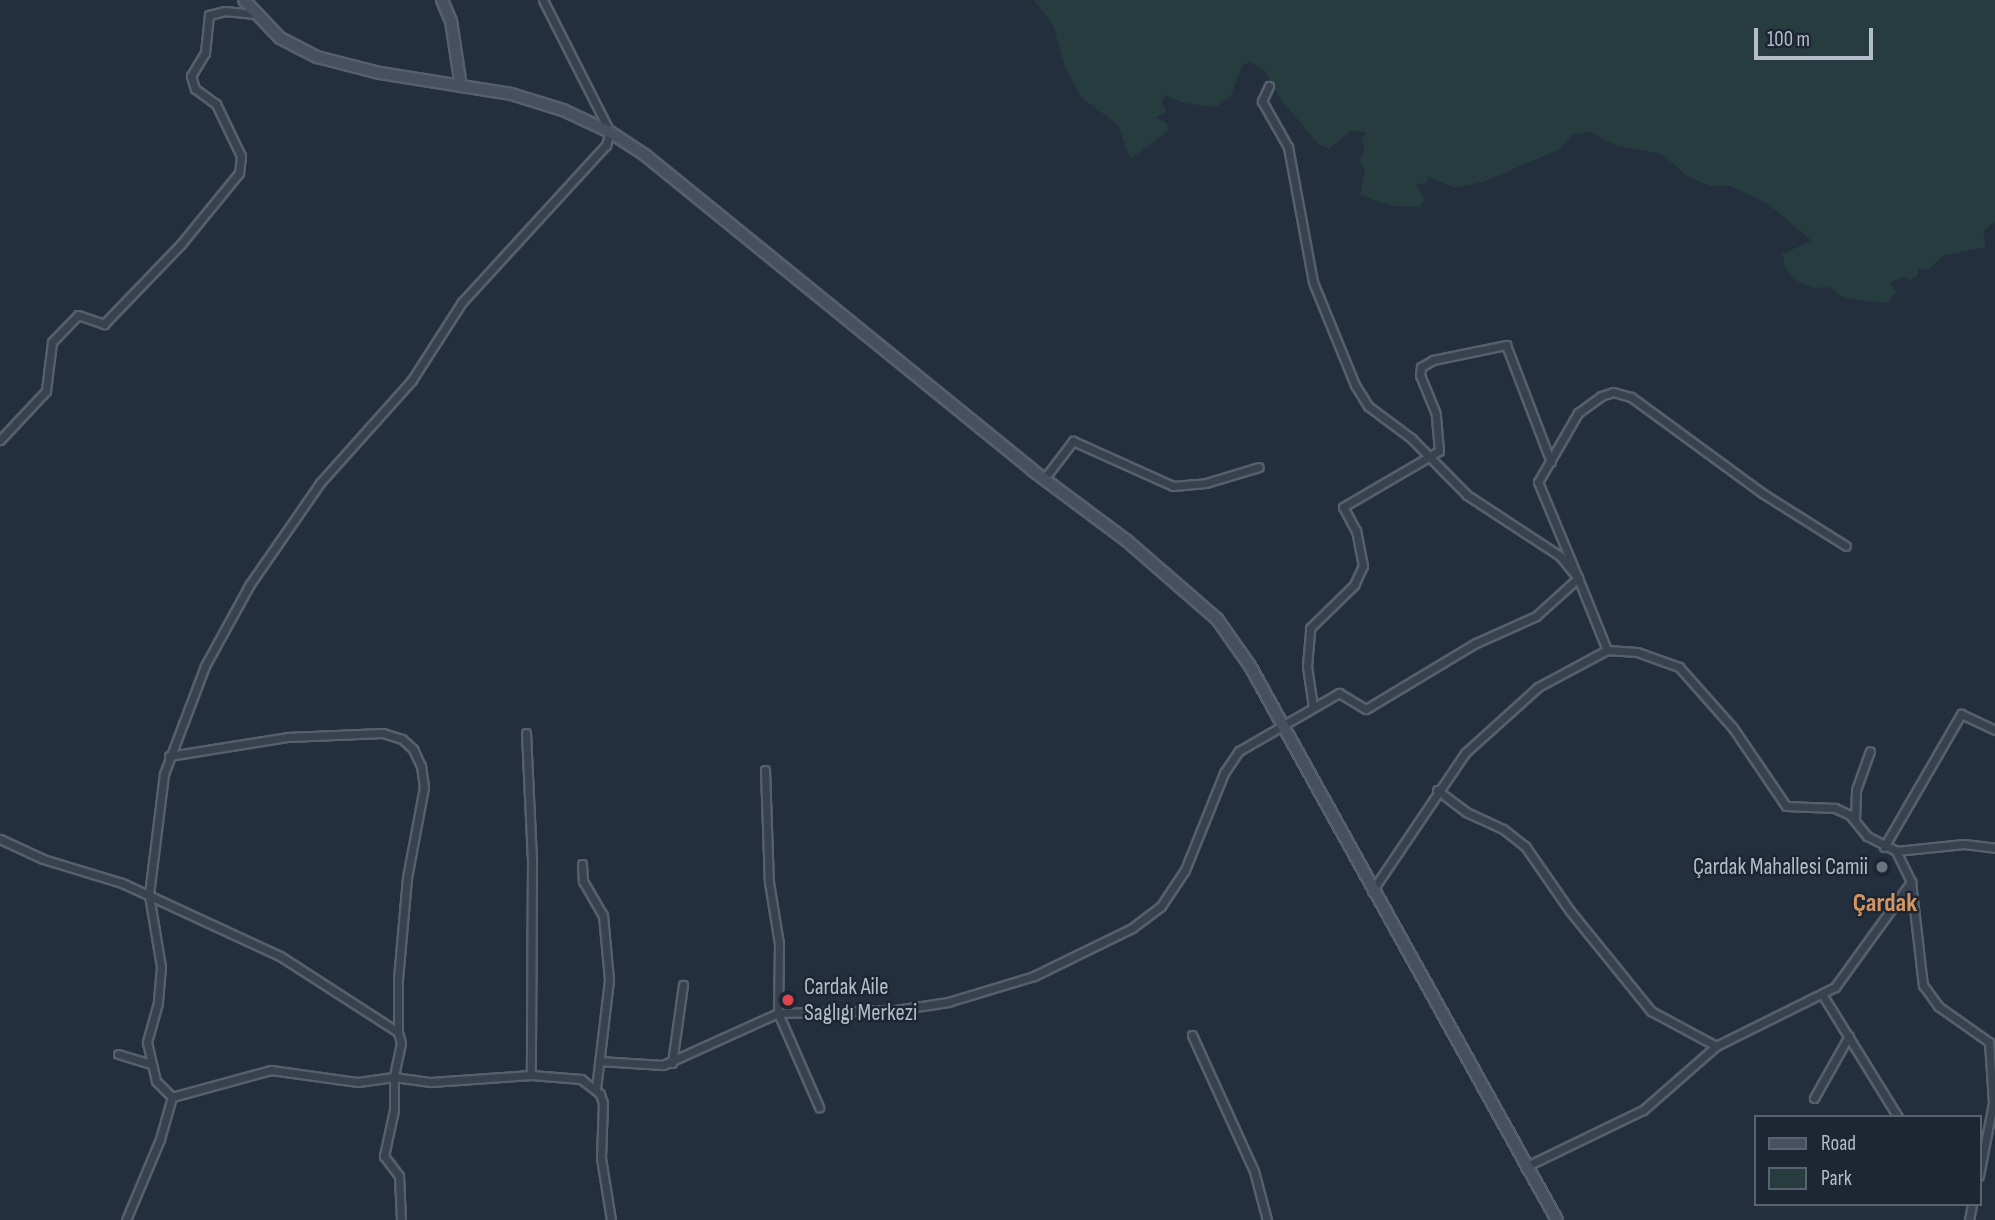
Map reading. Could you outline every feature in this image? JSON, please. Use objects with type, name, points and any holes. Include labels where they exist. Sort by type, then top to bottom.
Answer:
[{"type":"main road","points":[[244,0],[280,38],[317,57],[510,94],[563,110],[610,132],[645,155],[1044,479],[1126,540],[1217,619],[1250,666],[1556,1220]]},
{"type":"main road","points":[[442,0],[451,21],[461,86]]},
{"type":"street","points":[[173,1097],[156,1081],[149,1064],[147,1042],[158,1003],[161,967],[149,895],[169,757],[225,628],[320,483],[412,380],[462,302],[555,204],[606,145],[610,132],[543,0]]},
{"type":"street","points":[[0,440],[46,391],[52,342],[78,315],[104,324],[181,244],[239,173],[242,156],[216,104],[195,89],[191,76],[205,53],[209,15],[225,11],[255,14]]},
{"type":"street","points":[[1269,86],[1262,101],[1289,147],[1313,282],[1355,386],[1368,406],[1431,458],[1467,495],[1560,556],[1578,578]]},
{"type":"street","points":[[1313,708],[1307,666],[1310,628],[1354,585],[1363,566],[1356,531],[1343,507],[1439,451],[1442,439],[1421,367],[1433,360],[1507,345],[1551,462]]},
{"type":"street","points":[[1607,650],[1538,482],[1578,413],[1601,396],[1620,393],[1846,546]]},
{"type":"street","points":[[1044,479],[1073,442],[1173,486],[1206,483],[1259,467]]},
{"type":"street","points":[[599,1061],[672,1063],[778,1013],[896,1010],[948,1002],[1034,976],[1132,928],[1161,906],[1185,870],[1231,759],[1281,726],[1343,693],[1366,709],[1476,643],[1536,616],[1578,578]]},
{"type":"street","points":[[1372,891],[1437,790],[1465,753],[1538,687],[1607,650],[1637,652],[1679,667],[1733,728],[1786,806],[1835,808],[1855,820],[1867,836],[1896,851],[1931,845],[1995,848]]},
{"type":"street","points":[[1884,847],[1961,714],[1995,730]]},
{"type":"street","points":[[169,757],[288,737],[383,733],[402,739],[412,749],[421,766],[424,787],[407,878],[398,1032],[401,1042],[394,1077],[394,1110],[384,1156],[385,1163],[399,1176],[401,1220]]},
{"type":"street","points":[[526,733],[532,859],[531,1075]]},
{"type":"street","points":[[1855,820],[1856,790],[1870,751]]},
{"type":"street","points":[[765,770],[769,882],[779,944],[778,1013],[819,1107]]},
{"type":"street","points":[[1437,790],[1466,813],[1503,829],[1525,846],[1570,911],[1651,1011],[1716,1046]]},
{"type":"street","points":[[0,839],[149,895],[280,956],[398,1032]]},
{"type":"street","points":[[1896,851],[1911,882],[1923,985],[1938,1006],[1989,1042]]},
{"type":"street","points":[[582,864],[583,881],[603,915],[609,980],[596,1089],[603,1103],[601,1157],[611,1220]]},
{"type":"street","points":[[1525,1167],[1643,1110],[1716,1046],[1835,987],[1911,882]]},
{"type":"street","points":[[672,1063],[683,985]]},
{"type":"street","points":[[1822,994],[1897,1115]]},
{"type":"street","points":[[1981,1166],[1993,1103],[1989,1042],[1995,1034]]},
{"type":"street","points":[[1192,1035],[1254,1171],[1267,1220]]},
{"type":"street","points":[[1814,1098],[1849,1036]]},
{"type":"street","points":[[118,1054],[149,1064]]},
{"type":"street","points":[[173,1097],[271,1070],[358,1082],[394,1077],[431,1082],[531,1075],[571,1077],[596,1089]]},
{"type":"street","points":[[125,1220],[160,1139],[173,1097]]},
{"type":"green space","points":[[1034,0],[1995,0],[1995,222],[1983,231],[1986,247],[1944,255],[1928,270],[1918,268],[1918,275],[1910,280],[1903,277],[1890,282],[1896,292],[1887,303],[1844,298],[1829,287],[1814,288],[1798,281],[1787,271],[1782,254],[1812,241],[1767,203],[1730,186],[1710,186],[1687,176],[1662,154],[1614,145],[1591,132],[1572,135],[1558,150],[1483,182],[1454,188],[1428,176],[1426,183],[1416,185],[1424,199],[1420,207],[1393,206],[1360,195],[1365,171],[1360,161],[1365,147],[1361,141],[1366,132],[1350,131],[1329,149],[1319,145],[1279,97],[1264,70],[1251,62],[1243,64],[1230,98],[1215,107],[1184,103],[1166,95],[1162,101],[1166,112],[1156,117],[1167,124],[1168,131],[1130,159],[1118,125],[1081,97],[1065,67],[1053,25]]},
{"type":"place","name":"Çardak Mahallesi Camii","points":[[1882,867]]},
{"type":"place","name":"Cardak Aile Saglıgı Merkezi","points":[[788,1000]]},
{"type":"district","name":"Çardak","points":[[1885,904]]}]
